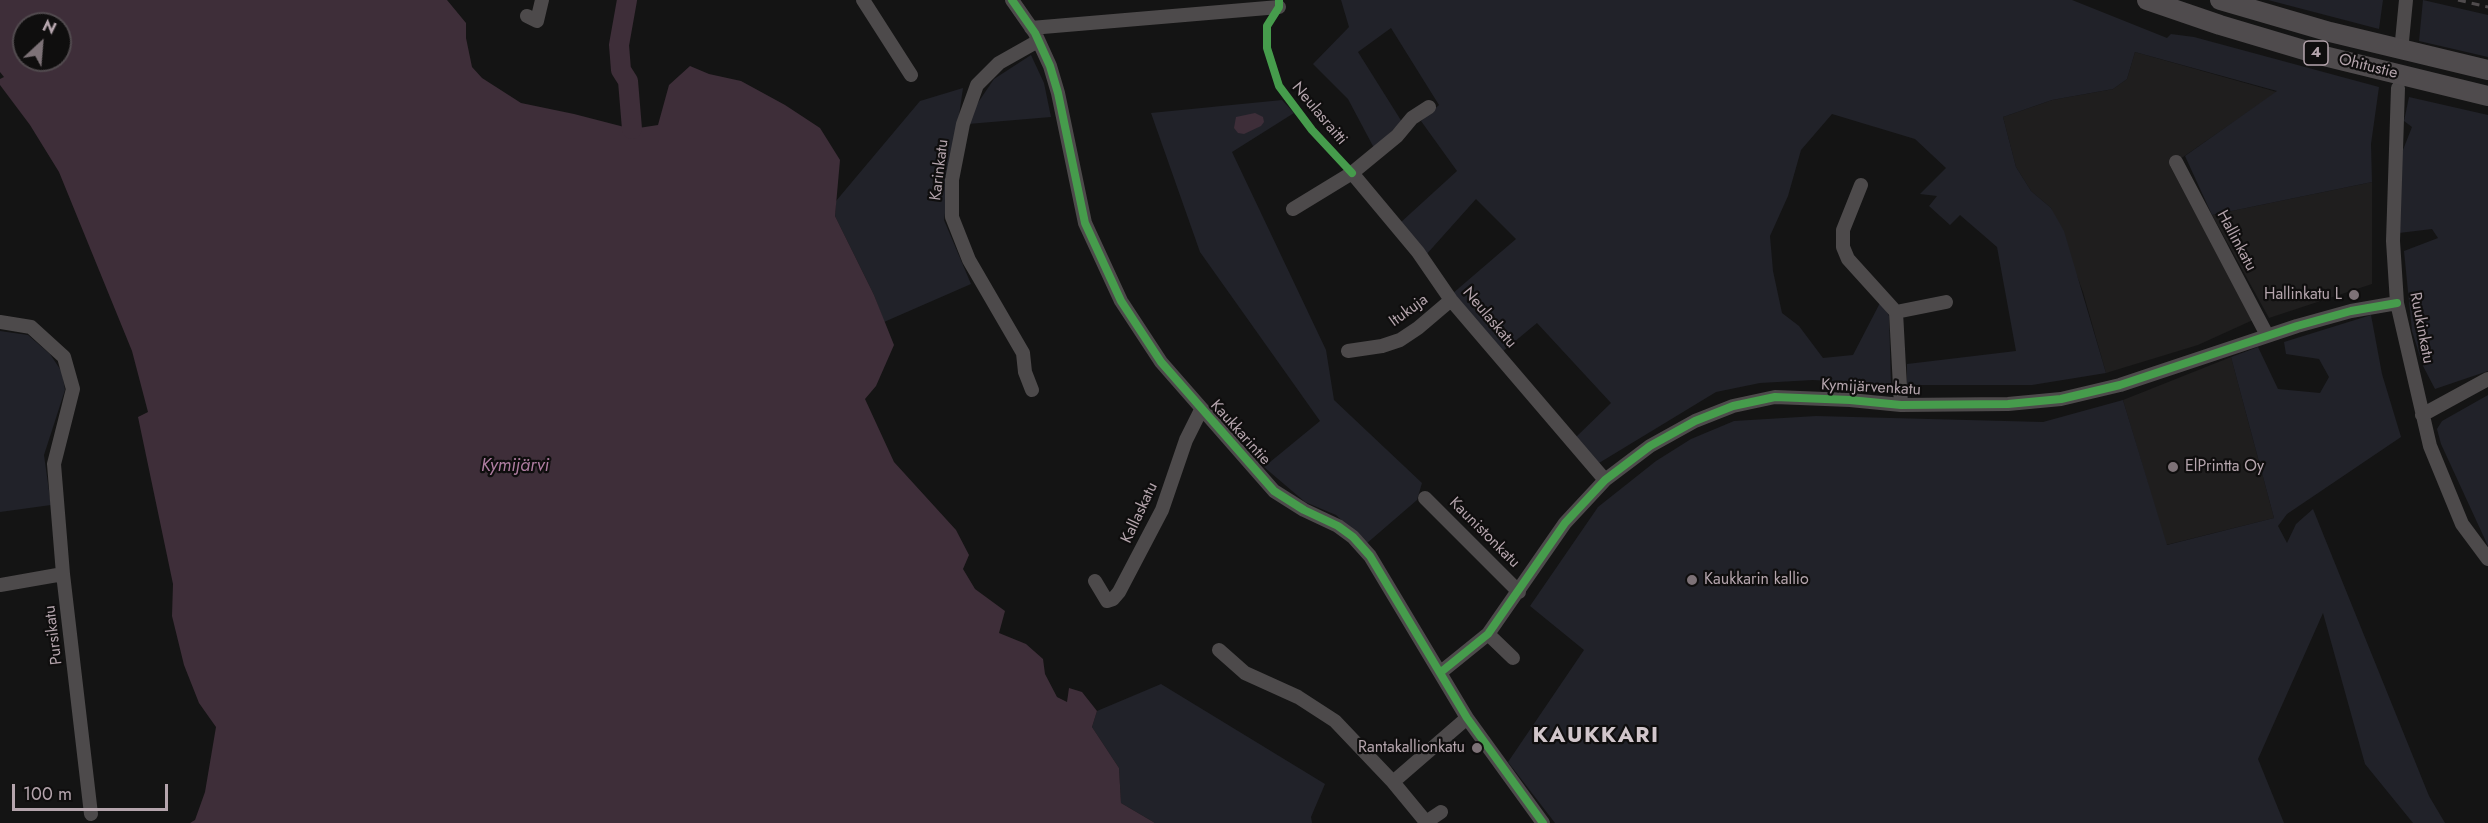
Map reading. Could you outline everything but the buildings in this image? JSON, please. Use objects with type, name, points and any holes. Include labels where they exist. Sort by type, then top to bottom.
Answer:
[{"type":"highway","name":"Ohitustie","points":[[2147,0],[2220,25],[2324,56],[2488,96]]},
{"type":"highway","name":"Ohitustie","points":[[2220,0],[2330,32],[2488,70]]},
{"type":"street","points":[[527,16],[537,21],[542,0]]},
{"type":"street","points":[[863,0],[911,75]]},
{"type":"street","name":"Kaukkarintie","points":[[1012,0],[1031,28],[1050,66],[1058,93],[1084,223],[1121,301],[1161,362],[1274,491],[1353,537],[1370,556],[1467,718],[1544,823]]},
{"type":"street","points":[[2402,41],[2406,0]]},
{"type":"street","points":[[1031,28],[1279,7]]},
{"type":"street","name":"Karinkatu","points":[[1032,390],[1025,372],[1023,353],[969,261],[952,217],[952,180],[963,124],[977,85],[999,63],[1038,41]]},
{"type":"street","name":"Ruukinkatu","points":[[2398,88],[2393,241],[2397,303],[2430,446],[2462,524],[2488,559]]},
{"type":"street","points":[[1293,209],[1352,173],[1397,136],[1412,118],[1429,107]]},
{"type":"street","name":"Hallinkatu","points":[[2176,162],[2267,335]]},
{"type":"street","name":"Neulaskatu","points":[[1352,173],[1418,252],[1451,300],[1605,480]]},
{"type":"street","points":[[1861,185],[1843,230],[1843,248],[1848,259],[1896,312],[1901,405]]},
{"type":"street","name":"Itukuja","points":[[1348,351],[1382,346],[1400,340],[1451,300]]},
{"type":"street","points":[[1896,312],[1946,302]]},
{"type":"street","name":"Kymijärvenkatu","points":[[1441,672],[1488,634],[1565,523],[1605,480],[1650,446],[1695,421],[1733,406],[1775,397],[1901,405],[2008,404],[2061,399],[2120,385],[2267,335],[2351,311],[2397,303]]},
{"type":"street","name":"Pursikatu","points":[[0,322],[31,327],[64,357],[73,389],[54,464],[63,574],[91,814]]},
{"type":"street","points":[[2422,415],[2488,379]]},
{"type":"street","name":"Kallaskatu","points":[[1095,581],[1107,601],[1119,592],[1162,510],[1186,440],[1201,410]]},
{"type":"street","name":"Kaunistonkatu","points":[[1425,498],[1519,592]]},
{"type":"street","points":[[0,585],[63,574]]},
{"type":"street","points":[[1488,634],[1513,658]]},
{"type":"street","points":[[1219,650],[1245,673],[1298,697],[1335,721],[1426,822],[1441,812]]},
{"type":"street","points":[[1392,782],[1467,718]]},
{"type":"shaded area","points":[[1341,0],[2072,0],[2167,38],[2171,34],[2194,37],[2379,87],[2371,144],[2372,182],[2212,215],[2185,156],[2277,91],[2135,52],[2127,79],[2113,89],[2052,100],[2003,117],[2016,167],[2031,191],[2051,208],[2064,231],[2106,373],[2032,385],[1907,385],[1907,364],[2016,351],[1997,247],[1960,215],[1950,225],[1929,206],[1937,196],[1920,194],[1946,168],[1915,139],[1832,114],[1801,150],[1788,196],[1770,236],[1773,271],[1782,313],[1799,326],[1823,358],[1853,355],[1881,301],[1889,316],[1891,385],[1813,380],[1760,383],[1716,392],[1599,463],[1575,438],[1611,403],[1537,323],[1502,352],[1452,294],[1516,239],[1476,199],[1425,256],[1400,223],[1457,171],[1421,121],[1439,105],[1391,28],[1358,52],[1402,122],[1374,148],[1348,99],[1313,64],[1349,27]]},
{"type":"shaded area","points":[[2268,0],[2383,0],[2379,29]]},
{"type":"shaded area","points":[[2423,0],[2488,15],[2488,57],[2419,41]]},
{"type":"shaded area","points":[[2135,52],[2277,92],[2170,166],[2253,320],[2198,345],[2106,373],[2083,292],[2051,208],[2031,191],[2016,167],[2003,117],[2052,100],[2113,89],[2127,79]]},
{"type":"shaded area","points":[[1031,55],[1044,83],[1051,117],[968,124],[975,107],[994,79]]},
{"type":"shaded area","points":[[963,88],[944,220],[971,284],[884,322],[874,295],[835,216],[836,201],[920,101]]},
{"type":"shaded area","points":[[2409,97],[2488,115],[2488,371],[2435,389],[2423,366],[2412,331],[2404,251],[2438,238],[2432,229],[2399,233],[2399,160],[2412,127],[2404,121]]},
{"type":"shaded area","points":[[1282,100],[1294,113],[1232,152],[1326,350],[1334,400],[1422,483],[1417,500],[1366,544],[1336,515],[1305,502],[1264,467],[1320,421],[1200,252],[1151,113]]},
{"type":"shaded area","points":[[2372,182],[2372,284],[2269,318],[2212,215]]},
{"type":"shaded area","points":[[2371,315],[2382,374],[2401,437],[2287,514],[2278,526],[2287,543],[2296,524],[2313,509],[2429,796],[2445,823],[2413,823],[2365,764],[2323,613],[2258,759],[2284,823],[1555,823],[1508,762],[1584,650],[1530,606],[1598,507],[1656,461],[1691,439],[1734,421],[1816,416],[2043,422],[2123,400],[2167,545],[2274,518],[2231,357],[2258,347],[2278,389],[2320,393],[2329,377],[2319,359],[2286,354],[2284,342]]},
{"type":"shaded area","points":[[0,331],[28,335],[50,354],[62,372],[65,390],[44,455],[51,505],[0,512]]},
{"type":"shaded area","points":[[2231,357],[2274,518],[2166,545],[2123,400]]},
{"type":"shaded area","points":[[2488,395],[2488,546],[2441,444],[2437,429],[2442,421]]},
{"type":"shaded area","points":[[1161,684],[1325,784],[1311,817],[1312,823],[1155,823],[1121,803],[1119,768],[1092,727],[1097,711]]},
{"type":"water","name":"Kymijärvi","points":[[0,0],[447,0],[466,23],[466,38],[472,67],[482,78],[521,103],[632,129],[658,125],[669,85],[690,66],[709,74],[741,81],[785,105],[820,128],[840,160],[835,216],[874,295],[894,345],[876,386],[865,399],[894,462],[956,530],[969,555],[963,569],[975,589],[1005,611],[999,633],[1026,644],[1043,659],[1045,674],[1057,697],[1067,702],[1069,688],[1082,692],[1097,711],[1092,727],[1119,768],[1121,803],[1155,823],[190,823],[195,820],[205,792],[216,727],[199,703],[184,665],[172,616],[173,584],[138,417],[148,412],[132,351],[59,172],[30,125],[0,85],[0,79],[4,77],[0,72]]},
{"type":"water","points":[[1255,113],[1263,117],[1264,122],[1261,126],[1244,134],[1238,133],[1234,128],[1236,117]]},
{"type":"waterway","points":[[627,0],[619,45],[621,70],[628,81],[632,129]]},
{"type":"railway","points":[[2458,0],[2488,7]]},
{"type":"cycle path","points":[[1012,0],[1035,33],[1050,66],[1058,93],[1085,223],[1121,301],[1161,362],[1274,491],[1304,510],[1338,526],[1353,537],[1370,556],[1467,718],[1543,823]]},
{"type":"cycle path","name":"Neulasraitti","points":[[1279,0],[1279,7],[1267,26],[1267,48],[1279,86],[1312,130],[1352,173]]},
{"type":"cycle path","points":[[1441,672],[1488,634],[1565,523],[1605,480],[1650,446],[1695,421],[1733,406],[1775,397],[1901,405],[2008,404],[2061,399],[2120,385],[2297,326],[2351,311],[2397,303]]},
{"type":"place","name":"Hallinkatu L","points":[[2354,295]]},
{"type":"place","name":"ElPrintta Oy","points":[[2173,467]]},
{"type":"place","name":"Kaukkarin kallio","points":[[1692,580]]},
{"type":"place","name":"Rantakallionkatu","points":[[1477,748]]},
{"type":"district","name":"KAUKKARI","points":[[1596,737]]}]
